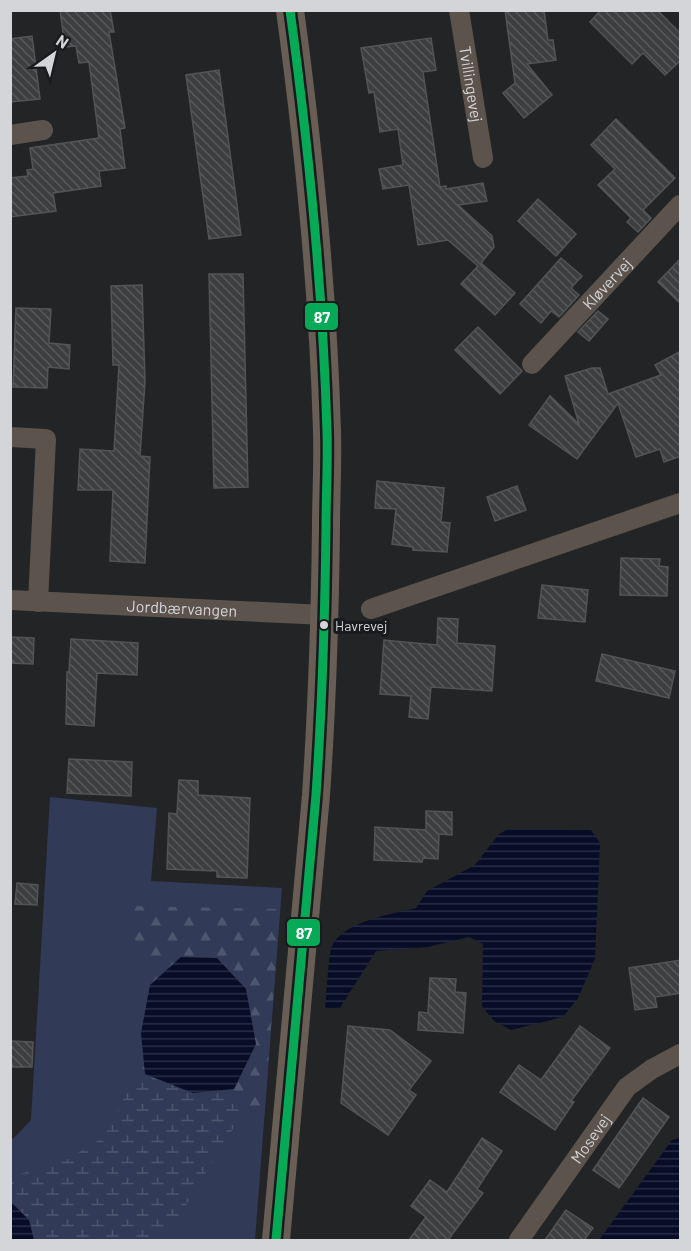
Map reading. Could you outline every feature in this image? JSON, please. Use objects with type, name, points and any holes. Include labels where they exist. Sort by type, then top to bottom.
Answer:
[{"type":"street","points":[[276,1240],[316,795],[325,615],[327,433],[320,279],[307,137],[290,10]]},
{"type":"street","name":"Tvillingevej","points":[[459,10],[483,158]]},
{"type":"street","points":[[10,135],[43,130]]},
{"type":"street","name":"Kløvervej","points":[[532,363],[681,205]]},
{"type":"street","points":[[10,437],[46,439],[38,602]]},
{"type":"street","points":[[371,609],[681,503]]},
{"type":"street","name":"Jordbærvangen","points":[[10,600],[325,615]]},
{"type":"street","name":"Mosevej","points":[[519,1240],[627,1087],[652,1069],[681,1054]]},
{"type":"green space","points":[[50,797],[157,808],[151,881],[282,888],[255,1240],[11,1240],[11,1139],[31,1120]]},
{"type":"green space","points":[[124,906],[280,909],[264,1118],[224,1090],[234,1089],[181,957],[150,985]]},
{"type":"green space","points":[[144,1066],[145,1074],[193,1093],[224,1090],[242,1114],[170,1231],[162,1240],[34,1240],[29,1220],[11,1201],[11,1177],[68,1159],[104,1137],[131,1084]]},
{"type":"shaded area","points":[[508,829],[591,830],[600,843],[595,959],[578,998],[563,1017],[511,1030],[494,1021],[482,1006],[483,944],[469,937],[428,947],[376,951],[340,1008],[325,1008],[331,951],[338,937],[347,930],[370,920],[416,908],[427,891],[475,865],[499,834]]},
{"type":"shaded area","points":[[181,957],[217,958],[246,989],[256,1044],[234,1089],[193,1093],[145,1074],[141,1033],[150,985]]},
{"type":"shaded area","points":[[680,1138],[680,1240],[599,1240],[672,1140]]},
{"type":"shaded area","points":[[10,1201],[29,1220],[34,1240],[11,1240]]},
{"type":"building","points":[[60,10],[110,10],[114,32],[109,32],[125,128],[120,129],[125,168],[99,171],[101,186],[53,193],[56,211],[10,217],[10,178],[28,176],[27,170],[33,169],[30,148],[99,138],[89,62],[79,63],[76,46],[65,47]]},
{"type":"building","points":[[505,10],[544,10],[548,40],[553,40],[556,60],[527,64],[552,95],[524,118],[503,93],[515,83]]},
{"type":"building","points":[[601,10],[657,10],[681,34],[681,60],[665,75],[643,53],[632,64],[590,22]]},
{"type":"building","points":[[32,36],[40,99],[10,102],[10,39]]},
{"type":"building","points":[[431,38],[436,70],[423,72],[440,187],[446,186],[446,189],[483,183],[487,201],[458,205],[492,236],[494,247],[481,263],[515,293],[495,315],[461,284],[478,266],[448,240],[418,245],[409,185],[383,189],[379,169],[403,165],[398,129],[380,132],[374,92],[369,93],[361,48]]},
{"type":"building","points":[[219,70],[241,235],[209,239],[186,75]]},
{"type":"building","points":[[616,119],[675,178],[643,210],[651,218],[638,232],[627,222],[631,218],[598,185],[615,169],[591,145]]},
{"type":"building","points":[[538,199],[576,234],[556,256],[518,221]]},
{"type":"building","points":[[561,258],[582,276],[571,288],[579,295],[559,317],[551,311],[541,323],[520,304]]},
{"type":"building","points":[[681,258],[681,304],[658,282]]},
{"type":"building","points":[[209,274],[243,274],[248,487],[214,488]]},
{"type":"building","points":[[142,285],[145,381],[140,456],[150,457],[145,563],[110,561],[113,490],[78,490],[80,449],[114,451],[119,365],[113,365],[111,286]]},
{"type":"building","points":[[16,308],[51,309],[49,343],[70,345],[69,369],[48,367],[47,388],[13,387]]},
{"type":"building","points":[[598,311],[608,319],[589,341],[578,332]]},
{"type":"building","points":[[478,327],[522,371],[500,394],[455,350]]},
{"type":"building","points":[[681,351],[681,456],[664,462],[660,449],[636,457],[618,403],[577,459],[529,425],[550,396],[579,424],[565,376],[600,368],[608,394],[661,375],[655,365]]},
{"type":"building","points":[[377,481],[444,488],[441,522],[450,523],[447,552],[413,550],[413,547],[392,544],[396,509],[375,508]]},
{"type":"building","points":[[517,486],[526,510],[495,521],[487,497]]},
{"type":"building","points":[[621,558],[660,559],[659,566],[668,567],[667,596],[620,595]]},
{"type":"building","points":[[542,585],[588,590],[585,622],[538,618]]},
{"type":"building","points":[[438,618],[458,619],[457,643],[495,646],[492,691],[431,687],[428,719],[409,717],[411,696],[380,694],[384,640],[437,645]]},
{"type":"building","points":[[10,637],[34,638],[33,664],[10,663]]},
{"type":"building","points":[[71,639],[138,643],[137,675],[97,673],[94,726],[66,724],[67,672],[69,672]]},
{"type":"building","points":[[602,654],[675,671],[669,698],[596,681]]},
{"type":"building","points":[[69,759],[132,762],[131,796],[67,793]]},
{"type":"building","points":[[179,780],[198,781],[198,795],[250,798],[247,878],[217,877],[217,871],[167,869],[169,813],[177,814]]},
{"type":"building","points":[[426,811],[452,812],[452,835],[439,834],[438,859],[423,858],[422,862],[374,860],[375,827],[426,830]]},
{"type":"building","points":[[17,883],[38,885],[37,905],[15,904]]},
{"type":"building","points":[[681,960],[681,993],[655,997],[657,1007],[635,1010],[629,968]]},
{"type":"building","points":[[430,978],[456,979],[455,992],[466,993],[463,1033],[418,1030],[419,1012],[428,1013]]},
{"type":"building","points":[[348,1026],[390,1030],[431,1061],[409,1090],[416,1095],[388,1135],[341,1103]]},
{"type":"building","points":[[580,1026],[610,1048],[571,1101],[574,1102],[555,1130],[500,1092],[519,1065],[541,1080]]},
{"type":"building","points":[[10,1041],[33,1042],[32,1067],[10,1067]]},
{"type":"building","points":[[643,1098],[669,1117],[619,1188],[593,1170]]},
{"type":"building","points":[[482,1138],[502,1151],[477,1189],[483,1193],[448,1240],[409,1240],[426,1217],[411,1206],[430,1180],[447,1192]]},
{"type":"building","points":[[566,1210],[593,1228],[584,1240],[545,1240]]},
{"type":"transit line","name":"87","points":[[276,1240],[316,795],[323,661],[327,455],[319,273],[290,10]]},
{"type":"place","name":"Havrevej","points":[[324,625]]}]
